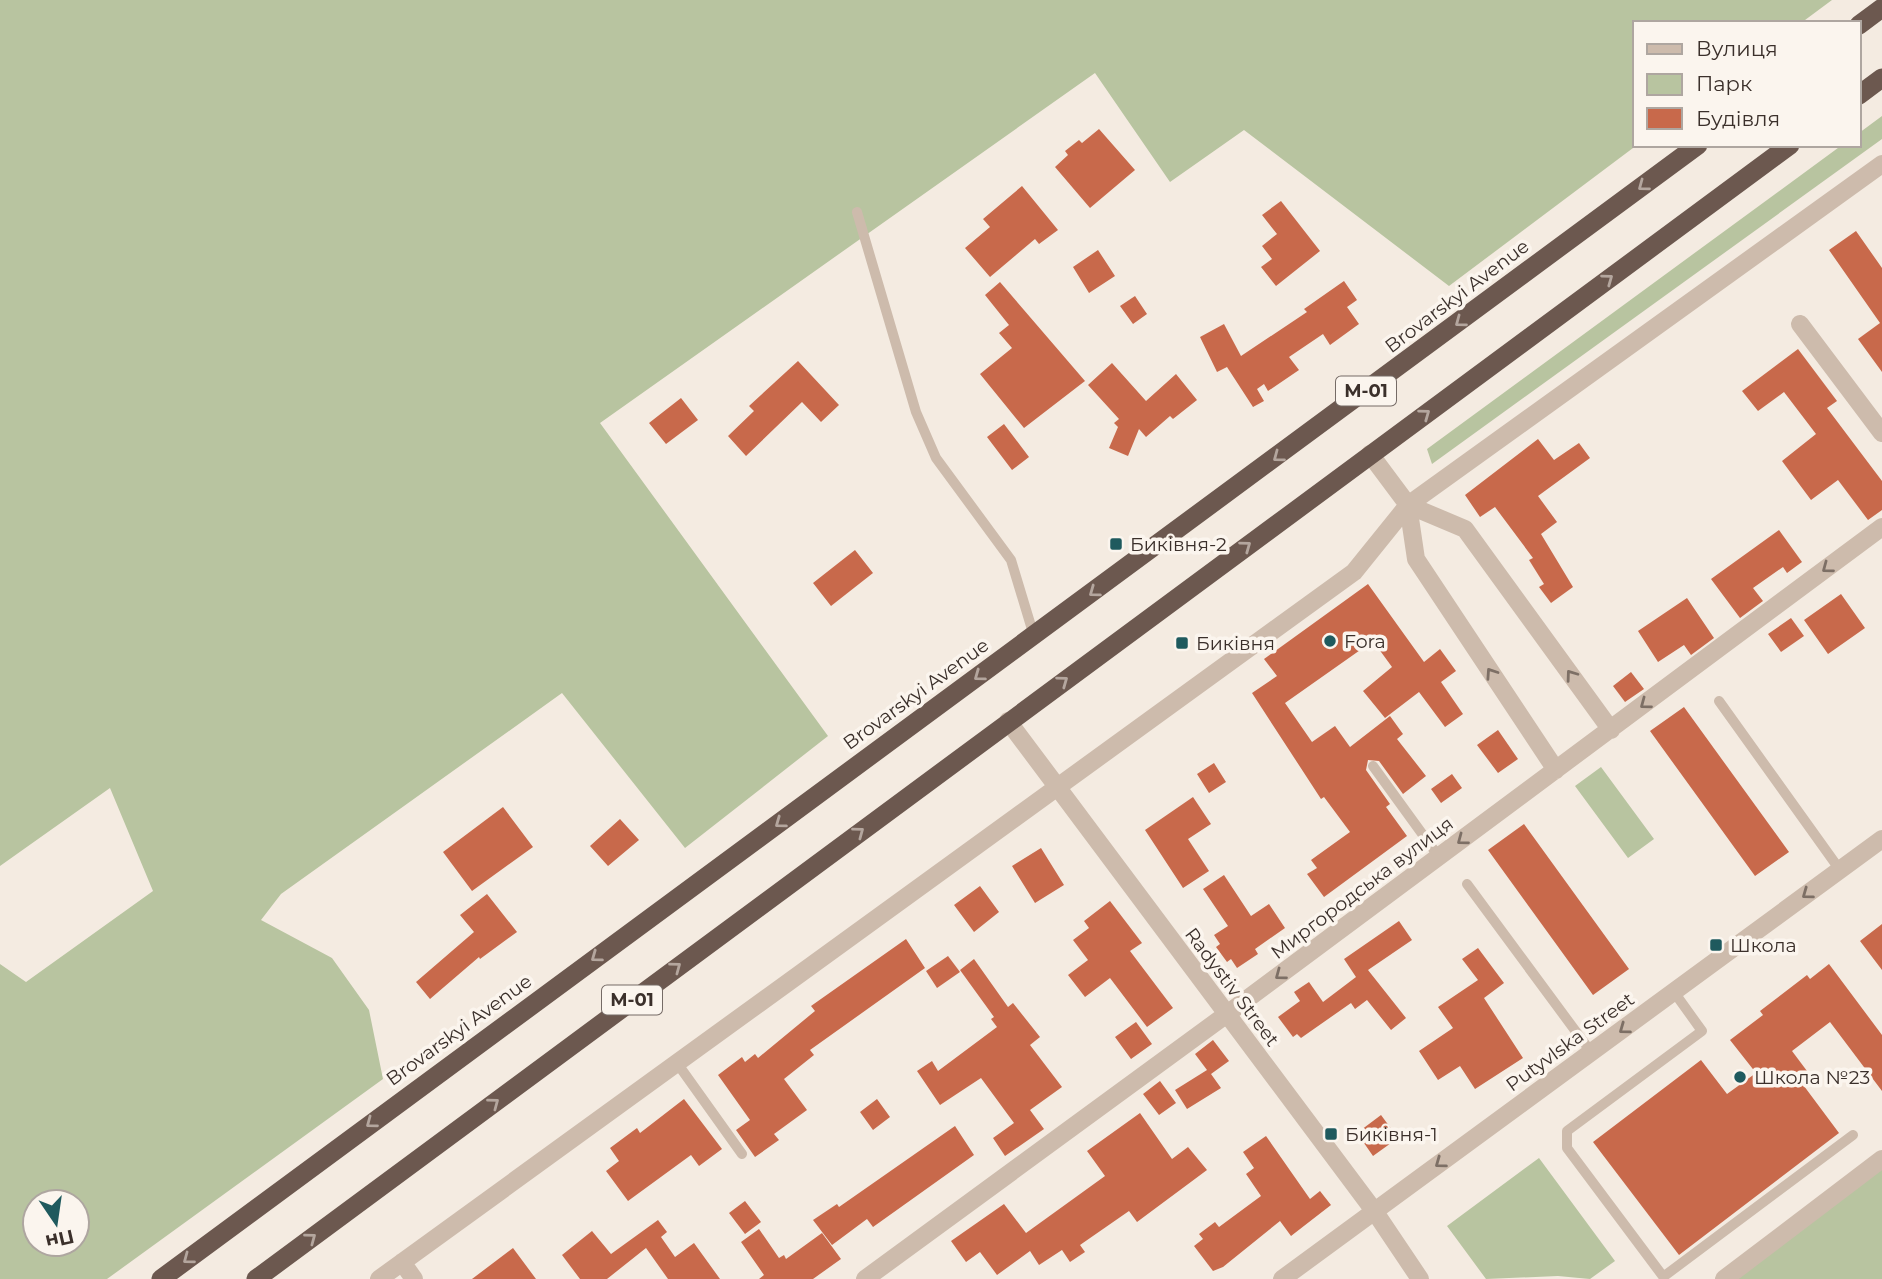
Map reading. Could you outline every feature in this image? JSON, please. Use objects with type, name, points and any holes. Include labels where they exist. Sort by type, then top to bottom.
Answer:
[{"type":"highway","points":[[1861,24],[1882,8]]},
{"type":"highway","points":[[1861,94],[1882,78]]},
{"type":"highway","name":"Brovarskyi Avenue","points":[[161,1279],[1695,147]]},
{"type":"highway","name":"М-01","points":[[256,1279],[1787,147]]},
{"type":"street","points":[[379,1279],[1354,572],[1408,505],[1882,164]]},
{"type":"street","points":[[1800,324],[1882,433]]},
{"type":"street","points":[[1370,454],[1408,505],[1416,559],[1556,770]]},
{"type":"street","points":[[1408,505],[1465,529],[1611,730]]},
{"type":"street","name":"Миргородська вулиця","points":[[865,1279],[1439,858],[1882,527]]},
{"type":"street","name":"Radystiv Street","points":[[1008,721],[1374,1212],[1420,1279]]},
{"type":"street","name":"Putyvlska Street","points":[[1282,1279],[1882,839]]},
{"type":"street","points":[[1724,1279],[1882,1159]]},
{"type":"street","points":[[402,1262],[414,1279]]},
{"type":"lane","points":[[857,212],[916,412],[936,458],[1011,559],[1034,636]]},
{"type":"lane","points":[[1719,701],[1840,870]]},
{"type":"lane","points":[[1373,765],[1439,858]]},
{"type":"lane","points":[[1467,884],[1591,1052]]},
{"type":"lane","points":[[1674,992],[1702,1031],[1567,1131],[1567,1148],[1664,1278],[1853,1135]]},
{"type":"lane","points":[[677,1063],[742,1154]]},
{"type":"green space","points":[[0,0],[1832,0],[1804,21],[1633,21],[1634,147],[1449,286],[1244,130],[1170,182],[1095,73],[600,423],[828,736],[685,848],[562,693],[281,894],[261,920],[332,958],[369,1010],[383,1079],[107,1279],[0,1279],[0,964],[26,982],[153,891],[110,788],[0,866]]},
{"type":"green space","points":[[1882,116],[1882,139],[1432,464],[1427,449],[1839,147],[1861,147],[1861,132]]},
{"type":"green space","points":[[1601,767],[1654,839],[1628,858],[1575,786]]},
{"type":"green space","points":[[1539,1158],[1615,1261],[1590,1279],[1558,1276],[1486,1279],[1447,1226]]},
{"type":"green space","points":[[1882,1169],[1882,1279],[1735,1279]]},
{"type":"building","points":[[1099,129],[1135,170],[1090,208],[1055,167],[1068,155],[1065,151],[1079,140],[1082,143]]},
{"type":"building","points":[[1022,186],[1058,230],[1039,244],[1035,239],[990,277],[965,248],[990,227],[983,219]]},
{"type":"building","points":[[1281,201],[1320,251],[1276,286],[1261,267],[1272,259],[1262,246],[1277,234],[1262,215]]},
{"type":"building","points":[[1856,231],[1882,268],[1882,372],[1858,339],[1880,323],[1829,250]]},
{"type":"building","points":[[1098,250],[1115,276],[1089,293],[1073,267]]},
{"type":"building","points":[[1344,281],[1357,300],[1347,307],[1359,324],[1330,345],[1323,334],[1289,357],[1299,370],[1268,391],[1264,384],[1257,389],[1264,401],[1253,407],[1227,367],[1217,372],[1200,337],[1224,324],[1241,356],[1307,312],[1304,309]]},
{"type":"building","points":[[1000,282],[1085,381],[1024,428],[980,374],[1012,348],[999,333],[1009,325],[985,295]]},
{"type":"building","points":[[1135,296],[1147,314],[1133,324],[1120,306]]},
{"type":"building","points":[[1798,349],[1837,401],[1827,408],[1882,481],[1882,510],[1868,520],[1838,480],[1811,500],[1782,461],[1816,434],[1784,392],[1758,411],[1742,391]]},
{"type":"building","points":[[798,361],[839,405],[821,422],[802,402],[746,456],[728,436],[754,411],[749,406]]},
{"type":"building","points":[[1112,363],[1146,401],[1176,374],[1197,400],[1173,419],[1170,416],[1146,437],[1139,429],[1128,456],[1109,448],[1118,427],[1114,423],[1119,419],[1088,385]]},
{"type":"building","points":[[681,398],[698,420],[666,444],[649,423]]},
{"type":"building","points":[[1004,424],[1029,457],[1012,470],[987,437]]},
{"type":"building","points":[[1538,439],[1554,460],[1579,443],[1590,458],[1538,496],[1557,522],[1541,534],[1573,587],[1551,603],[1539,587],[1544,584],[1529,560],[1533,558],[1495,507],[1480,517],[1465,495]]},
{"type":"building","points":[[1779,530],[1802,562],[1787,573],[1783,567],[1753,588],[1763,601],[1740,618],[1711,579]]},
{"type":"building","points":[[855,550],[873,573],[831,606],[813,583]]},
{"type":"building","points":[[1368,584],[1424,662],[1440,649],[1456,671],[1441,682],[1463,714],[1445,727],[1419,692],[1385,718],[1363,691],[1392,667],[1373,641],[1285,703],[1312,742],[1335,726],[1350,747],[1390,716],[1403,734],[1397,739],[1426,776],[1403,794],[1379,761],[1368,760],[1366,770],[1390,804],[1386,807],[1407,836],[1324,897],[1307,874],[1317,868],[1311,860],[1350,832],[1324,797],[1321,799],[1252,693],[1277,676],[1264,659]]},
{"type":"building","points":[[1841,594],[1865,628],[1828,654],[1804,620]]},
{"type":"building","points":[[1687,598],[1714,638],[1691,655],[1684,645],[1658,662],[1638,631]]},
{"type":"building","points":[[1791,618],[1804,636],[1781,652],[1768,634]]},
{"type":"building","points":[[1631,672],[1644,689],[1625,702],[1613,686]]},
{"type":"building","points":[[1684,707],[1789,852],[1755,876],[1650,731]]},
{"type":"building","points":[[1498,730],[1518,759],[1498,773],[1477,745]]},
{"type":"building","points":[[1214,763],[1226,782],[1209,793],[1197,774]]},
{"type":"building","points":[[1452,774],[1462,788],[1441,803],[1431,789]]},
{"type":"building","points":[[1193,797],[1211,824],[1188,839],[1209,871],[1183,888],[1145,830]]},
{"type":"building","points":[[503,807],[533,847],[472,891],[443,852]]},
{"type":"building","points":[[620,819],[639,840],[608,866],[590,846]]},
{"type":"building","points":[[1524,824],[1629,969],[1593,995],[1488,850]]},
{"type":"building","points":[[1041,848],[1064,885],[1035,903],[1012,866]]},
{"type":"building","points":[[1224,875],[1251,916],[1269,904],[1285,928],[1255,949],[1258,954],[1237,968],[1231,959],[1227,962],[1216,947],[1220,944],[1214,935],[1228,926],[1203,889]]},
{"type":"building","points":[[980,886],[999,912],[974,932],[954,905]]},
{"type":"building","points":[[487,894],[517,932],[480,959],[479,957],[430,999],[416,982],[474,932],[460,915]]},
{"type":"building","points":[[1110,901],[1142,943],[1130,951],[1173,1008],[1147,1027],[1110,978],[1085,997],[1068,975],[1088,960],[1073,940],[1089,928],[1084,921]]},
{"type":"building","points":[[1399,921],[1412,940],[1368,970],[1406,1018],[1391,1030],[1367,1000],[1355,1009],[1351,1003],[1301,1038],[1297,1034],[1293,1037],[1278,1017],[1300,1001],[1294,992],[1309,982],[1323,1002],[1356,977],[1344,959]]},
{"type":"building","points":[[1882,924],[1882,970],[1860,941]]},
{"type":"building","points":[[906,939],[925,968],[810,1050],[814,1055],[784,1079],[807,1110],[774,1134],[779,1140],[755,1157],[736,1130],[750,1120],[718,1075],[742,1057],[745,1062],[755,1054],[758,1058],[815,1011],[811,1006]]},
{"type":"building","points":[[1478,948],[1504,983],[1484,998],[1523,1058],[1475,1089],[1460,1066],[1438,1080],[1419,1051],[1453,1028],[1438,1007],[1478,980],[1462,959]]},
{"type":"building","points":[[948,956],[960,972],[937,988],[926,971]]},
{"type":"building","points":[[974,959],[1008,1007],[1013,1003],[1040,1037],[1030,1045],[1062,1087],[1030,1110],[1044,1129],[1005,1156],[993,1138],[1014,1123],[981,1078],[940,1105],[917,1071],[932,1061],[938,1071],[997,1027],[991,1019],[994,1017],[960,970]]},
{"type":"building","points":[[1829,964],[1882,1035],[1882,1091],[1830,1022],[1792,1051],[1810,1075],[1801,1082],[1839,1133],[1679,1255],[1593,1142],[1701,1060],[1727,1094],[1756,1073],[1730,1040],[1763,1015],[1760,1011],[1807,975],[1810,979]]},
{"type":"building","points":[[1136,1022],[1152,1044],[1131,1059],[1115,1037]]},
{"type":"building","points":[[1213,1040],[1229,1061],[1211,1074],[1221,1088],[1187,1109],[1175,1090],[1207,1070],[1195,1054]]},
{"type":"building","points":[[1160,1081],[1176,1103],[1159,1115],[1143,1094]]},
{"type":"building","points":[[684,1099],[722,1149],[699,1166],[691,1155],[628,1201],[606,1171],[619,1161],[610,1148],[637,1128],[640,1133]]},
{"type":"building","points":[[877,1099],[890,1117],[873,1130],[860,1112]]},
{"type":"building","points":[[1140,1113],[1172,1159],[1188,1147],[1207,1170],[1137,1222],[1129,1211],[1080,1245],[1085,1252],[1070,1262],[1062,1250],[1039,1265],[1030,1251],[997,1275],[980,1252],[966,1262],[951,1241],[1004,1204],[1026,1233],[1105,1176],[1087,1151]]},
{"type":"building","points":[[1381,1115],[1398,1138],[1373,1156],[1357,1133]]},
{"type":"building","points":[[955,1126],[974,1155],[873,1227],[867,1219],[832,1245],[813,1220],[837,1204],[839,1207]]},
{"type":"building","points":[[1266,1136],[1310,1199],[1320,1191],[1331,1205],[1291,1236],[1280,1221],[1223,1267],[1213,1271],[1194,1246],[1203,1239],[1199,1234],[1215,1222],[1219,1227],[1261,1196],[1246,1174],[1254,1168],[1243,1152]]},
{"type":"building","points":[[745,1201],[761,1222],[745,1234],[729,1213]]},
{"type":"building","points":[[658,1220],[667,1232],[661,1237],[675,1257],[694,1243],[720,1279],[668,1279],[646,1248],[607,1279],[580,1279],[562,1255],[592,1231],[611,1254]]},
{"type":"building","points":[[759,1229],[779,1258],[784,1255],[786,1259],[822,1233],[841,1259],[813,1279],[759,1279],[764,1275],[741,1242]]},
{"type":"building","points":[[513,1248],[536,1279],[472,1279]]},
{"type":"place","name":"Бикiвня-2","points":[[1116,544]]},
{"type":"place","name":"Fora","points":[[1330,641]]},
{"type":"place","name":"Бикiвня","points":[[1182,643]]},
{"type":"place","name":"Школа","points":[[1716,945]]},
{"type":"place","name":"Школа №23","points":[[1740,1077]]},
{"type":"place","name":"Бикiвня-1","points":[[1331,1134]]}]
